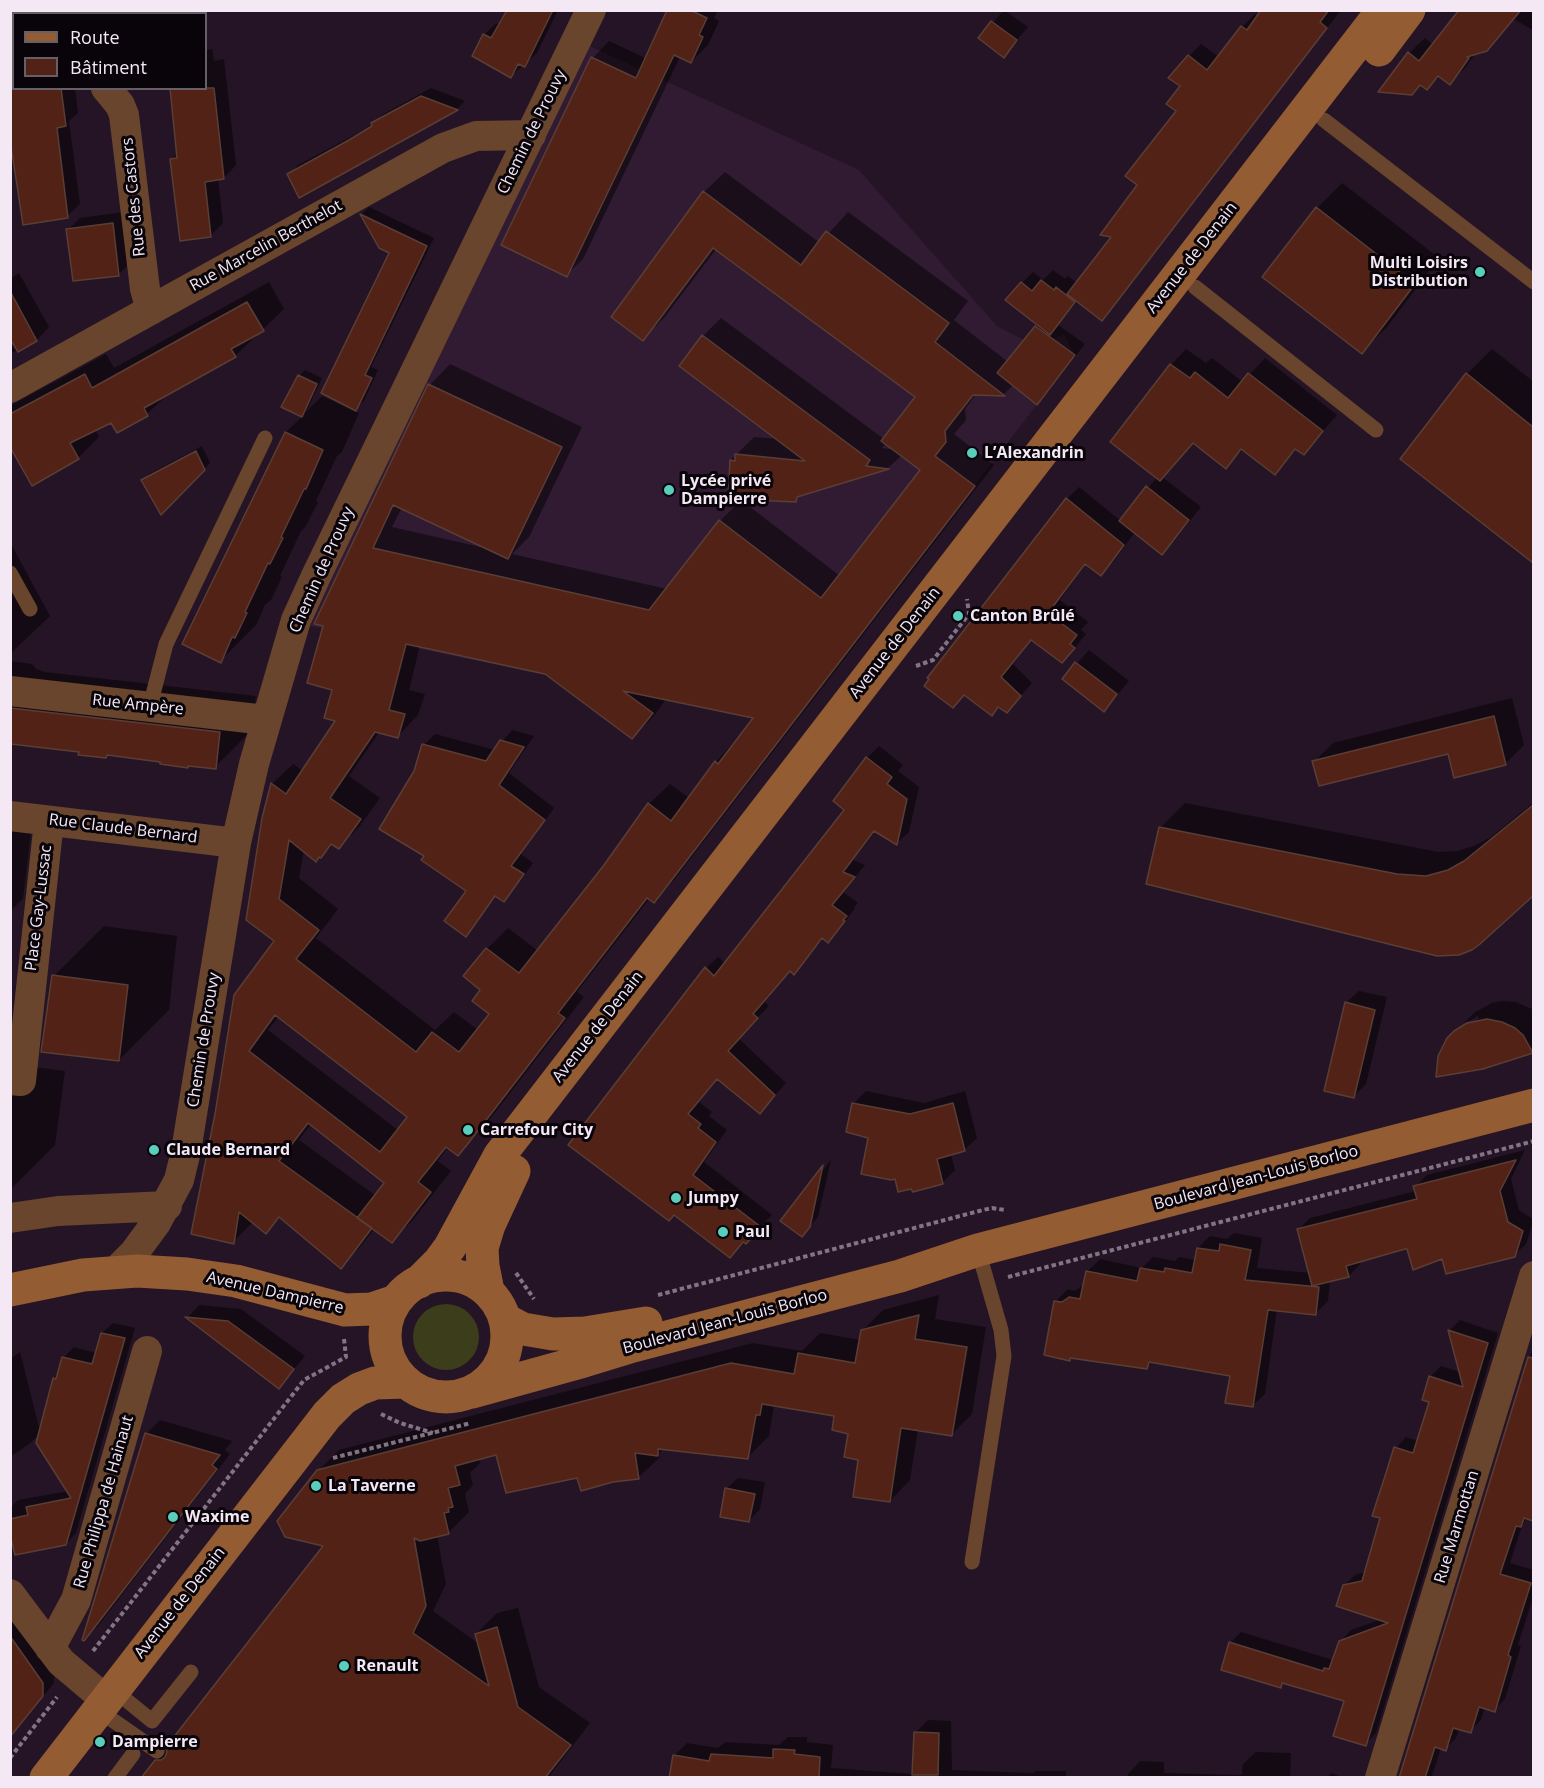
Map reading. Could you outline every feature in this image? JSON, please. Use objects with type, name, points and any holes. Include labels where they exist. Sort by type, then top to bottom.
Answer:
[{"type":"main road","name":"Avenue de Denain","points":[[407,1291],[439,1262],[450,1247],[500,1155],[1383,10]]},
{"type":"main road","name":"Avenue de Denain","points":[[488,1292],[482,1248],[507,1183],[515,1169],[1409,10]]},
{"type":"main road","name":"Boulevard Jean-Louis Borloo","points":[[474,1407],[585,1361],[633,1346],[913,1273],[978,1250],[1533,1105]]},
{"type":"main road","name":"Boulevard Jean-Louis Borloo","points":[[506,1320],[523,1329],[543,1333],[614,1330],[909,1255],[978,1250]]},
{"type":"main road","name":"Avenue Dampierre","points":[[10,1290],[60,1278],[115,1272],[161,1272],[213,1277],[259,1286],[345,1310],[372,1309],[407,1291]]},
{"type":"main road","points":[[435,1276],[458,1276],[474,1281],[488,1292],[499,1305],[506,1320],[507,1345],[502,1362],[474,1407],[460,1396],[440,1397],[422,1393],[406,1382],[393,1368],[385,1343],[388,1318],[407,1291],[435,1276]]},
{"type":"main road","name":"Avenue de Denain","points":[[46,1778],[327,1415],[343,1399],[367,1386],[384,1382],[406,1382]]},
{"type":"street","name":"Chemin de Prouvy","points":[[115,1272],[134,1253],[167,1206],[179,1180],[236,843],[266,720],[297,620],[306,597],[591,10]]},
{"type":"street","name":"Rue des Castors","points":[[108,90],[120,105],[124,115],[145,289],[151,310]]},
{"type":"street","name":"Rue Marcelin Berthelot","points":[[10,388],[443,148],[476,136],[531,135]]},
{"type":"street","name":"Rue Ampère","points":[[10,691],[266,720]]},
{"type":"street","name":"Rue Claude Bernard","points":[[10,816],[236,843]]},
{"type":"street","name":"Place Gay-Lussac","points":[[10,1080],[21,1081],[20,994],[49,821]]},
{"type":"street","points":[[10,1218],[58,1211],[167,1206]]},
{"type":"street","name":"Rue Marmottan","points":[[1380,1778],[1533,1276]]},
{"type":"street","name":"Rue Philippa de Hainaut","points":[[50,1648],[76,1600],[147,1351]]},
{"type":"street","points":[[10,1594],[50,1648],[75,1675],[106,1700]]},
{"type":"lane","points":[[1324,120],[1533,282]]},
{"type":"lane","points":[[1195,287],[1376,430]]},
{"type":"lane","points":[[150,706],[166,644],[266,438]]},
{"type":"lane","points":[[10,573],[30,609]]},
{"type":"lane","points":[[972,1562],[1003,1364],[1003,1338],[978,1250]]},
{"type":"lane","points":[[106,1700],[152,1720],[191,1672]]},
{"type":"lane","points":[[106,1700],[158,1751]]},
{"type":"lane","points":[[115,1778],[133,1754]]},
{"type":"path","points":[[988,1282],[1533,1141]]},
{"type":"path","points":[[647,1298],[983,1210],[992,1208],[1007,1210]]},
{"type":"path","points":[[514,1270],[537,1304]]},
{"type":"path","points":[[10,1758],[304,1380],[346,1357],[344,1332]]},
{"type":"path","points":[[323,1461],[433,1433],[474,1407]]},
{"type":"path","points":[[378,1412],[400,1423],[433,1433]]},
{"type":"shaded area","name":"Lycée privé Dampierre","points":[[583,43],[859,170],[997,326],[1036,346],[1064,334],[1075,355],[790,726],[300,624]]},
{"type":"green space","points":[[446,1304],[458,1307],[469,1314],[476,1325],[479,1337],[476,1349],[469,1360],[458,1367],[446,1370],[434,1367],[423,1360],[416,1349],[413,1337],[416,1325],[423,1314],[434,1307]]},
{"type":"building","points":[[507,10],[553,10],[525,67],[518,64],[511,78],[472,56],[483,34],[491,38]]},
{"type":"building","points":[[667,10],[690,10],[707,18],[699,35],[703,37],[691,63],[674,55],[567,277],[501,245],[591,57],[636,78]]},
{"type":"building","points":[[1261,10],[1329,10],[1320,22],[1327,28],[1102,321],[1067,294],[1111,237],[1100,235],[1137,185],[1125,176],[1176,111],[1166,104],[1180,86],[1168,78],[1188,55],[1207,70],[1241,26],[1247,30]]},
{"type":"building","points":[[1459,10],[1521,10],[1487,51],[1467,57],[1469,58],[1450,85],[1438,76],[1427,90],[1420,85],[1412,95],[1378,92],[1408,52],[1419,61]]},
{"type":"building","points":[[991,21],[1017,40],[1004,58],[978,38]]},
{"type":"building","points":[[10,88],[12,90],[61,90],[66,126],[57,128],[68,218],[23,225],[10,139]]},
{"type":"building","points":[[214,88],[224,179],[205,182],[211,237],[180,241],[170,159],[177,158],[170,90]]},
{"type":"building","points":[[421,96],[458,110],[299,198],[287,174],[349,140],[372,126],[371,123]]},
{"type":"building","points":[[703,191],[801,265],[826,231],[949,323],[935,342],[1005,396],[973,395],[945,431],[946,442],[935,456],[975,486],[654,903],[647,898],[558,1013],[565,1018],[458,1156],[446,1147],[418,1182],[431,1192],[392,1243],[372,1228],[341,1269],[279,1217],[266,1234],[239,1212],[234,1244],[191,1234],[215,1114],[234,995],[274,941],[246,920],[262,818],[271,783],[286,794],[335,721],[324,718],[332,690],[307,683],[323,626],[314,624],[428,384],[562,447],[508,559],[393,505],[373,548],[649,610],[719,520],[821,598],[920,470],[881,441],[915,397],[713,248],[643,341],[611,317]],"holes":[[[406,644],[545,674],[632,739],[653,713],[623,691],[753,718],[718,764],[715,761],[671,821],[648,803],[604,865],[519,973],[486,948],[463,976],[480,990],[472,1001],[489,1014],[459,1052],[432,1032],[416,1052],[296,959],[319,930],[279,899],[289,840],[316,862],[331,844],[339,849],[361,819],[330,798],[375,732],[398,738],[405,714],[389,710]],[[275,1015],[407,1117],[380,1152],[249,1051]],[[308,1123],[384,1183],[357,1217],[279,1161]]]},
{"type":"building","points":[[1316,207],[1415,284],[1362,354],[1262,277]]},
{"type":"building","points":[[360,214],[427,246],[365,375],[372,378],[356,411],[321,393],[389,253],[379,248]]},
{"type":"building","points":[[113,223],[119,276],[73,281],[66,229]]},
{"type":"building","points":[[1041,280],[1054,290],[1056,287],[1075,302],[1050,335],[1005,300],[1021,282],[1032,291]]},
{"type":"building","points":[[10,291],[37,341],[18,352],[10,339]]},
{"type":"building","points":[[247,302],[264,331],[231,349],[236,357],[144,408],[148,416],[117,433],[111,423],[70,443],[79,459],[32,486],[10,447],[10,414],[85,374],[92,388]]},
{"type":"building","points":[[1035,326],[1075,355],[1037,405],[997,373]]},
{"type":"building","points":[[702,335],[870,460],[866,466],[889,469],[797,497],[796,502],[728,499],[730,460],[735,461],[735,454],[805,461],[679,366]]},
{"type":"building","points":[[1170,364],[1190,378],[1195,372],[1228,398],[1248,373],[1323,431],[1304,455],[1295,449],[1275,475],[1241,449],[1226,469],[1193,443],[1160,481],[1110,442]]},
{"type":"building","points":[[1466,373],[1533,427],[1533,563],[1400,459]]},
{"type":"building","points":[[298,375],[317,384],[302,417],[281,407]]},
{"type":"building","points":[[285,432],[323,450],[281,537],[283,538],[270,564],[268,563],[245,612],[247,613],[235,638],[232,637],[221,663],[182,644]]},
{"type":"building","points":[[196,451],[205,470],[161,515],[141,480]]},
{"type":"building","points":[[1146,486],[1189,520],[1162,555],[1119,521]]},
{"type":"building","points":[[1066,498],[1124,545],[1101,576],[1085,564],[1048,613],[1077,635],[1070,644],[1075,648],[1062,663],[1031,640],[1001,677],[1021,696],[1007,713],[998,707],[992,716],[964,695],[953,708],[924,686],[929,679],[927,678]]},
{"type":"building","points":[[1075,662],[1117,694],[1104,712],[1062,679]]},
{"type":"building","points":[[10,708],[220,732],[216,769],[188,766],[188,768],[107,755],[106,758],[78,755],[79,752],[10,744]]},
{"type":"building","points":[[1494,716],[1506,765],[1454,778],[1448,754],[1319,786],[1312,761]]},
{"type":"building","points":[[500,740],[524,747],[499,785],[545,820],[511,866],[524,874],[504,902],[495,896],[466,937],[444,921],[466,891],[421,860],[424,856],[379,829],[414,771],[422,744],[486,761]]},
{"type":"building","points":[[866,757],[892,777],[887,784],[907,799],[897,845],[874,831],[843,872],[855,877],[832,905],[847,916],[843,920],[845,921],[828,943],[822,938],[794,975],[790,971],[753,1014],[758,1018],[728,1051],[775,1095],[760,1114],[717,1079],[688,1114],[701,1124],[698,1128],[716,1142],[693,1175],[761,1227],[746,1244],[743,1242],[730,1258],[674,1215],[669,1221],[568,1145],[705,967],[714,976],[844,810],[833,801]]},
{"type":"building","points":[[1533,805],[1533,896],[1480,944],[1459,955],[1437,956],[1146,884],[1159,827],[1397,874],[1426,876],[1448,870],[1464,861]]},
{"type":"building","points":[[52,975],[128,985],[119,1061],[41,1052]]},
{"type":"building","points":[[1345,1002],[1375,1010],[1354,1098],[1324,1091]]},
{"type":"building","points":[[1487,1019],[1515,1028],[1523,1035],[1533,1053],[1483,1069],[1436,1077],[1438,1056],[1447,1038],[1467,1023]]},
{"type":"building","points":[[852,1103],[910,1114],[953,1103],[965,1151],[937,1159],[943,1184],[913,1192],[911,1189],[898,1192],[895,1179],[861,1174],[868,1138],[846,1132]]},
{"type":"building","points":[[1516,1160],[1500,1191],[1508,1222],[1523,1231],[1515,1257],[1446,1274],[1442,1259],[1413,1270],[1407,1249],[1405,1249],[1346,1266],[1349,1277],[1312,1286],[1297,1229],[1417,1199],[1413,1186]]},
{"type":"building","points":[[823,1165],[810,1227],[802,1237],[780,1221]]},
{"type":"building","points":[[1220,1244],[1251,1250],[1245,1280],[1319,1287],[1316,1315],[1268,1310],[1253,1407],[1225,1403],[1230,1376],[1149,1362],[1147,1369],[1070,1358],[1070,1361],[1044,1355],[1054,1301],[1062,1302],[1069,1297],[1080,1299],[1086,1271],[1137,1281],[1140,1268],[1164,1272],[1165,1268],[1192,1273],[1197,1248],[1219,1251]]},
{"type":"building","points":[[919,1315],[915,1339],[967,1347],[952,1436],[901,1428],[890,1502],[853,1497],[858,1460],[844,1457],[848,1434],[832,1430],[834,1416],[762,1404],[760,1415],[756,1415],[748,1459],[658,1449],[658,1456],[635,1453],[639,1479],[613,1482],[581,1491],[577,1478],[506,1493],[496,1455],[455,1466],[460,1485],[448,1488],[453,1507],[448,1508],[449,1512],[444,1513],[449,1534],[420,1541],[414,1538],[426,1606],[413,1633],[489,1686],[475,1634],[497,1627],[518,1707],[571,1745],[545,1778],[141,1778],[155,1760],[165,1757],[166,1747],[323,1546],[285,1537],[277,1521],[317,1470],[731,1363],[794,1374],[798,1353],[855,1363],[861,1330]]},
{"type":"building","points":[[185,1317],[228,1321],[294,1369],[279,1389]]},
{"type":"building","points":[[1448,1330],[1488,1343],[1366,1746],[1333,1736],[1344,1701],[1282,1683],[1281,1688],[1221,1670],[1229,1642],[1323,1671],[1324,1668],[1329,1669],[1339,1641],[1388,1623],[1336,1606],[1343,1585],[1362,1581],[1380,1518],[1372,1516],[1394,1447],[1413,1453],[1429,1402],[1422,1400],[1429,1376],[1463,1387]]},
{"type":"building","points":[[101,1333],[125,1338],[66,1545],[15,1555],[10,1534],[10,1519],[28,1515],[26,1507],[71,1498],[36,1443],[53,1378],[56,1379],[62,1357],[92,1364]]},
{"type":"building","points":[[1528,1357],[1533,1358],[1533,1521],[1524,1518],[1521,1527],[1516,1526],[1500,1574],[1531,1583],[1508,1655],[1511,1657],[1495,1712],[1479,1707],[1471,1733],[1453,1728],[1446,1751],[1435,1747],[1425,1778],[1399,1778]]},
{"type":"building","points":[[145,1433],[220,1455],[212,1465],[217,1469],[84,1641],[82,1640]]},
{"type":"building","points":[[725,1488],[755,1494],[749,1522],[720,1517]]},
{"type":"building","points":[[10,1636],[43,1683],[43,1696],[10,1737]]},
{"type":"building","points":[[914,1732],[939,1733],[938,1775],[912,1775]]},
{"type":"building","points":[[773,1749],[795,1750],[794,1754],[820,1757],[819,1778],[669,1778],[673,1755],[709,1761],[711,1754],[773,1758]]},
{"type":"place","name":"Multi Loisirs Distribution","points":[[1480,272]]},
{"type":"place","name":"L’Alexandrin","points":[[972,453]]},
{"type":"place","name":"Lycée privé Dampierre","points":[[669,490]]},
{"type":"place","name":"Canton Brûlé","points":[[958,616]]},
{"type":"place","name":"Carrefour City","points":[[468,1130]]},
{"type":"place","name":"Claude Bernard","points":[[154,1150]]},
{"type":"place","name":"Jumpy","points":[[676,1198]]},
{"type":"place","name":"Paul","points":[[723,1232]]},
{"type":"place","name":"La Taverne","points":[[316,1486]]},
{"type":"place","name":"Waxime","points":[[173,1517]]},
{"type":"place","name":"Renault","points":[[344,1666]]},
{"type":"place","name":"Dampierre","points":[[100,1742]]}]
